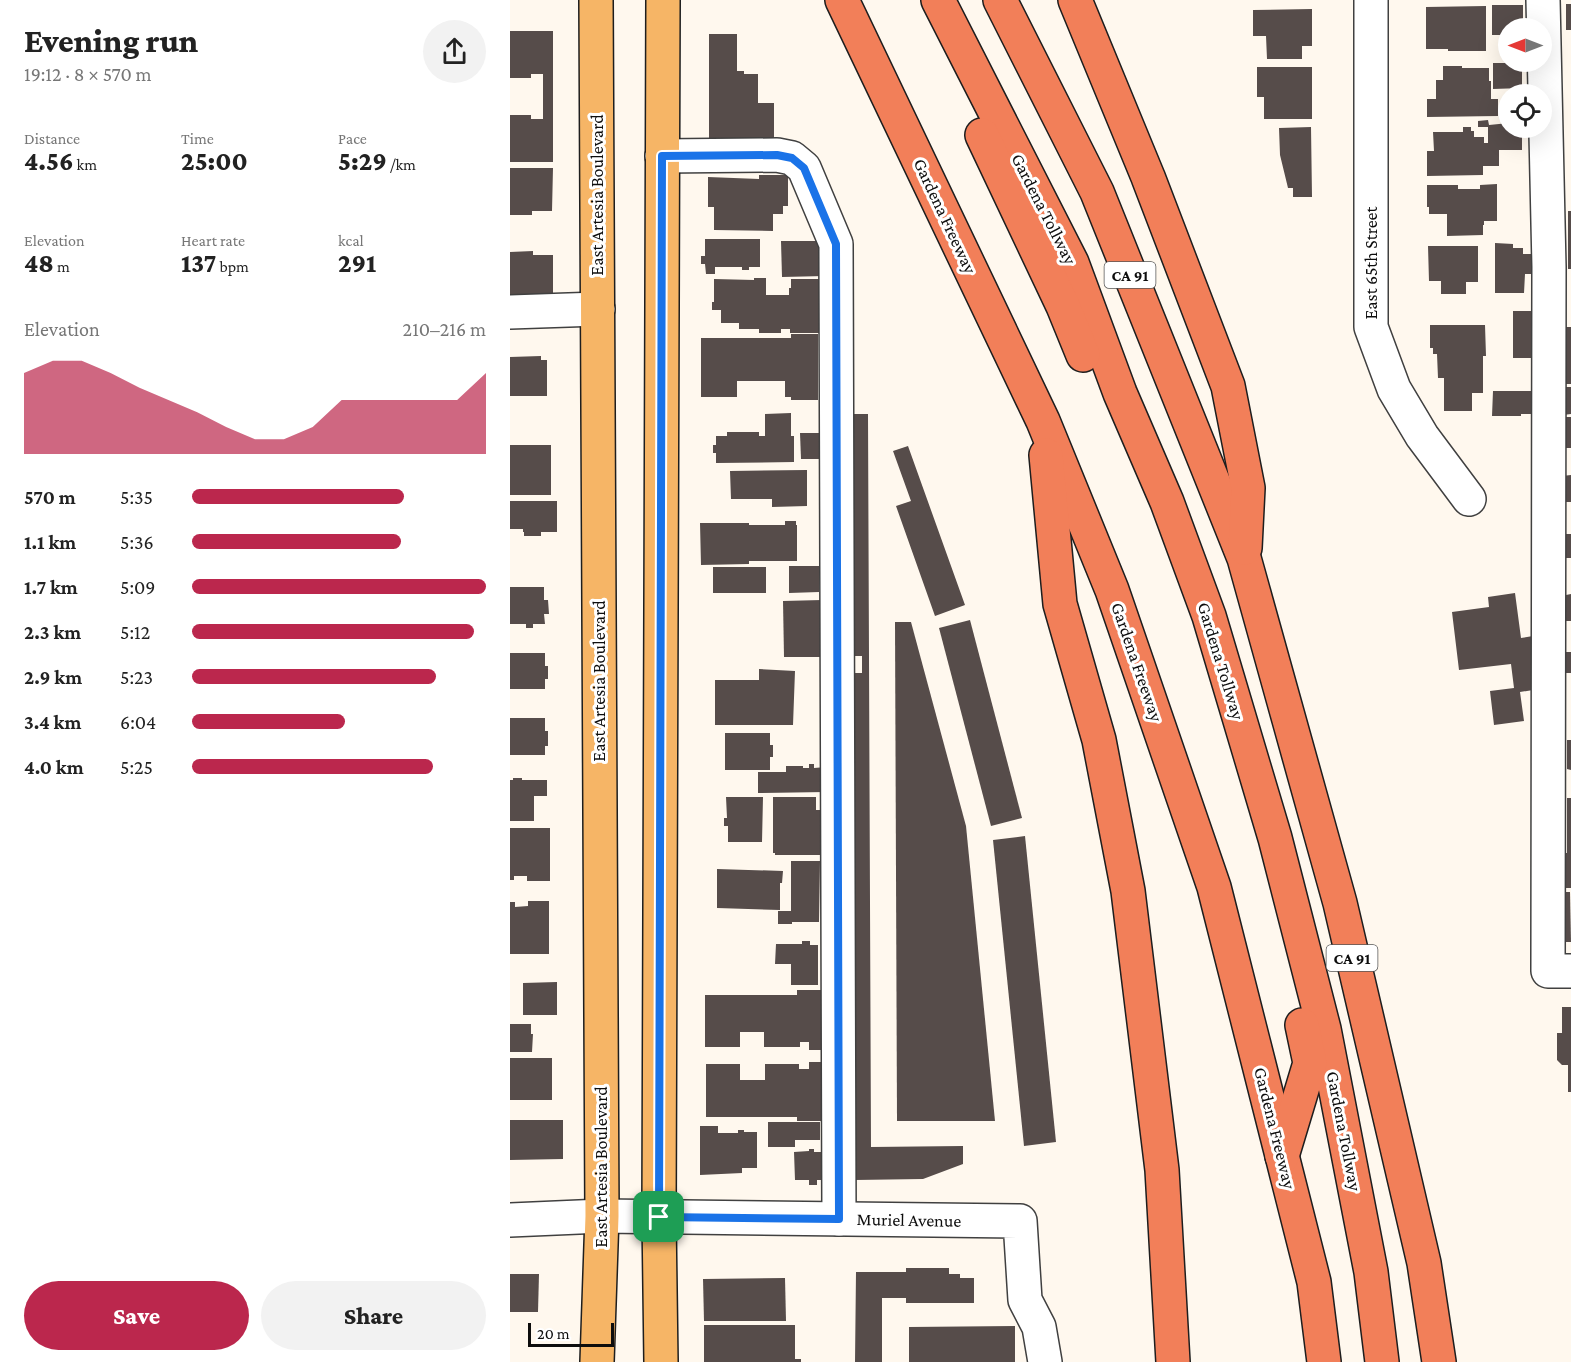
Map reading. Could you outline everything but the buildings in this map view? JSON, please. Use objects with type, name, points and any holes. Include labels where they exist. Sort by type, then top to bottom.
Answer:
[{"type":"highway","name":"Gardena Freeway","points":[[842,0],[1043,421],[1112,590],[1214,887],[1314,1282],[1323,1362]]},
{"type":"highway","name":"Gardena Tollway","points":[[915,0],[955,77],[1063,306],[1129,465],[1221,714],[1279,926],[1311,1063],[1282,1156]]},
{"type":"highway","name":"Gardena Tollway","points":[[938,0],[1072,263],[1120,393],[1167,502],[1209,616],[1275,838],[1324,1029],[1371,1272],[1382,1362]]},
{"type":"highway","name":"CA 91","points":[[1000,0],[1097,192],[1244,558],[1342,915],[1424,1263],[1439,1362]]},
{"type":"highway","points":[[1075,0],[1148,177],[1228,386],[1248,488],[1244,558]]},
{"type":"highway","points":[[1043,421],[1060,604],[1099,740],[1128,891],[1162,1170],[1173,1362]]},
{"type":"main road","name":"East Artesia Boulevard","points":[[596,0],[602,1216],[597,1362]]},
{"type":"main road","points":[[661,1362],[659,1217],[663,0]]},
{"type":"street","name":"East 65th Street","points":[[1371,0],[1371,327],[1394,388],[1405,408],[1422,436],[1469,499]]},
{"type":"street","points":[[1543,0],[1549,267],[1548,971],[1571,971]]},
{"type":"street","points":[[662,156],[777,155],[792,158],[804,168],[836,244],[839,1219]]},
{"type":"street","points":[[510,312],[598,309]]},
{"type":"street","name":"Muriel Avenue","points":[[510,1220],[602,1216],[1020,1221],[1025,1300],[1039,1327],[1045,1362]]},
{"type":"route","points":[[777,155],[792,158],[804,168],[836,244],[839,1219],[659,1217],[662,156],[777,155]]}]
